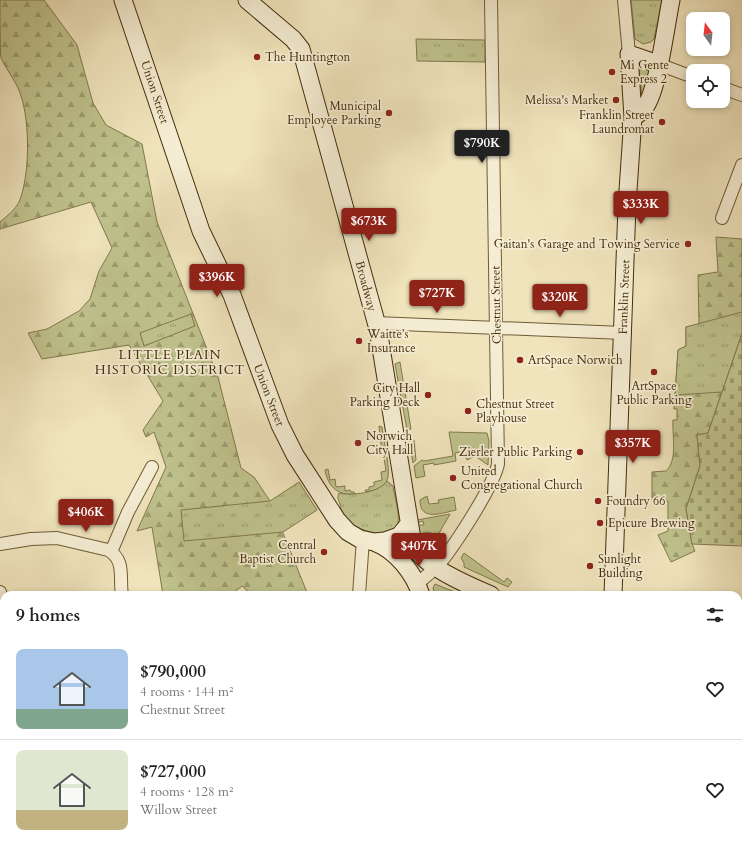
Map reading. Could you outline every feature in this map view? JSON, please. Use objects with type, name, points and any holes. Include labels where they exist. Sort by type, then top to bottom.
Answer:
[{"type":"main road","name":"Union Street","points":[[123,0],[201,231],[229,289],[283,432],[337,520],[351,535],[369,541]]},
{"type":"main road","name":"Broadway","points":[[246,0],[293,39],[301,49],[376,323],[410,535],[419,552],[436,567],[483,591]]},
{"type":"main road","points":[[633,117],[641,112],[648,101],[658,64],[671,0]]},
{"type":"main road","points":[[629,54],[658,64]]},
{"type":"main road","name":"Franklin Street","points":[[613,591],[627,205],[633,117],[629,54]]},
{"type":"main road","points":[[369,541],[388,540],[398,537],[409,524]]},
{"type":"main road","points":[[369,541],[391,550],[419,589]]},
{"type":"street","name":"Chestnut Street","points":[[419,589],[462,530],[497,472],[499,440],[491,0]]},
{"type":"street","name":"Franklin Street","points":[[624,0],[629,54]]},
{"type":"street","points":[[658,64],[686,74]]},
{"type":"street","points":[[730,91],[742,95]]},
{"type":"street","points":[[722,218],[742,165]]},
{"type":"street","points":[[376,323],[623,333]]},
{"type":"street","points":[[111,552],[128,512],[152,467]]},
{"type":"street","points":[[0,544],[31,539],[57,538],[111,552],[120,563],[122,591]]},
{"type":"street","points":[[360,591],[369,541]]},
{"type":"green space","points":[[0,0],[44,0],[77,45],[93,103],[106,125],[142,144],[157,222],[218,377],[241,468],[254,477],[270,501],[306,591],[248,591],[242,586],[235,591],[162,591],[152,527],[137,531],[166,467],[154,432],[146,437],[143,430],[163,401],[129,345],[42,359],[28,333],[47,329],[79,311],[90,299],[99,271],[112,248],[91,202],[0,229],[0,222],[17,205],[23,191],[28,149],[24,107],[17,86],[1,58]]},
{"type":"green space","points":[[631,0],[662,0],[654,39],[651,42],[643,44],[635,39]]},
{"type":"green space","points":[[416,39],[485,40],[485,62],[417,61]]},
{"type":"green space","points":[[641,67],[651,68],[642,97],[639,73]]},
{"type":"green space","points":[[716,237],[742,239],[742,333],[708,433],[697,435],[700,466],[686,509],[692,544],[695,551],[671,562],[658,535],[668,531],[668,501],[652,500],[652,472],[666,471],[672,461],[674,447],[673,420],[677,420],[677,409],[674,409],[678,350],[686,346],[686,327],[699,324],[698,275],[718,272]]},
{"type":"green space","points":[[742,312],[742,333],[722,392],[675,395],[678,350],[686,346],[686,327]]},
{"type":"green space","points":[[191,314],[195,326],[144,346],[140,333]]},
{"type":"green space","points":[[742,333],[742,546],[692,544],[686,509],[700,466],[697,435],[708,433]]},
{"type":"green space","points":[[400,362],[411,429],[407,430],[395,364]]},
{"type":"green space","points":[[379,426],[382,427],[386,452],[382,453]]},
{"type":"green space","points":[[449,432],[487,433],[489,441],[488,465],[475,456],[467,460],[466,457],[462,456],[461,452],[455,453],[456,461],[434,465],[434,463],[423,465],[425,476],[416,478],[414,466],[422,460],[424,461],[453,456]]},
{"type":"green space","points":[[414,440],[416,460],[413,463],[409,441]]},
{"type":"green space","points":[[387,457],[387,481],[380,488],[366,492],[365,490],[369,490],[369,487],[374,486],[374,482],[382,480],[381,472],[386,471],[384,458]]},
{"type":"green space","points":[[328,469],[330,480],[335,479],[336,487],[345,486],[345,491],[350,490],[355,494],[338,492],[334,489],[326,476],[325,470]]},
{"type":"green space","points":[[387,481],[393,486],[398,509],[398,523],[395,529],[390,532],[376,533],[361,529],[349,522],[341,509],[338,498],[339,493],[357,494],[372,491]]},
{"type":"green space","points":[[299,482],[317,510],[283,532],[184,541],[181,510],[270,501]]},
{"type":"green space","points":[[427,496],[429,504],[439,503],[438,500],[454,497],[456,510],[438,514],[428,514],[421,507],[420,500]]},
{"type":"green space","points":[[450,514],[438,535],[427,532],[420,534],[418,525],[424,525],[423,521],[417,523],[417,520]]},
{"type":"green space","points":[[464,553],[504,582],[507,578],[512,582],[508,587],[464,567],[464,563],[461,558]]},
{"type":"green space","points":[[435,584],[452,591],[434,591],[433,588]]},
{"type":"place","name":"The Huntington","points":[[257,57]]},
{"type":"place","name":"Mi Gente Express 2","points":[[612,72]]},
{"type":"place","name":"Melissa's Market","points":[[616,100]]},
{"type":"place","name":"Municipal Employee Parking","points":[[389,113]]},
{"type":"place","name":"Franklin Street Laundromat","points":[[662,122]]},
{"type":"place","name":"Gaitan's Garage and Towing Service","points":[[688,244]]},
{"type":"place","name":"Waitte’s Insurance","points":[[359,341]]},
{"type":"place","name":"ArtSpace Norwich","points":[[520,360]]},
{"type":"place","name":"ArtSpace Public Parking","points":[[654,372]]},
{"type":"place","name":"City Hall Parking Deck","points":[[428,395]]},
{"type":"place","name":"Chestnut Street Playhouse","points":[[468,411]]},
{"type":"place","name":"Norwich City Hall","points":[[358,443]]},
{"type":"place","name":"Zierler Public Parking","points":[[580,452]]},
{"type":"place","name":"United Congregational Church","points":[[453,478]]},
{"type":"place","name":"Foundry 66","points":[[598,501]]},
{"type":"place","name":"Epicure Brewing","points":[[600,523]]},
{"type":"place","name":"Central Baptist Church","points":[[324,552]]},
{"type":"place","name":"Sunlight Building","points":[[590,566]]},
{"type":"district","name":"LITTLE PLAIN HISTORIC DISTRICT","points":[[170,362]]}]
